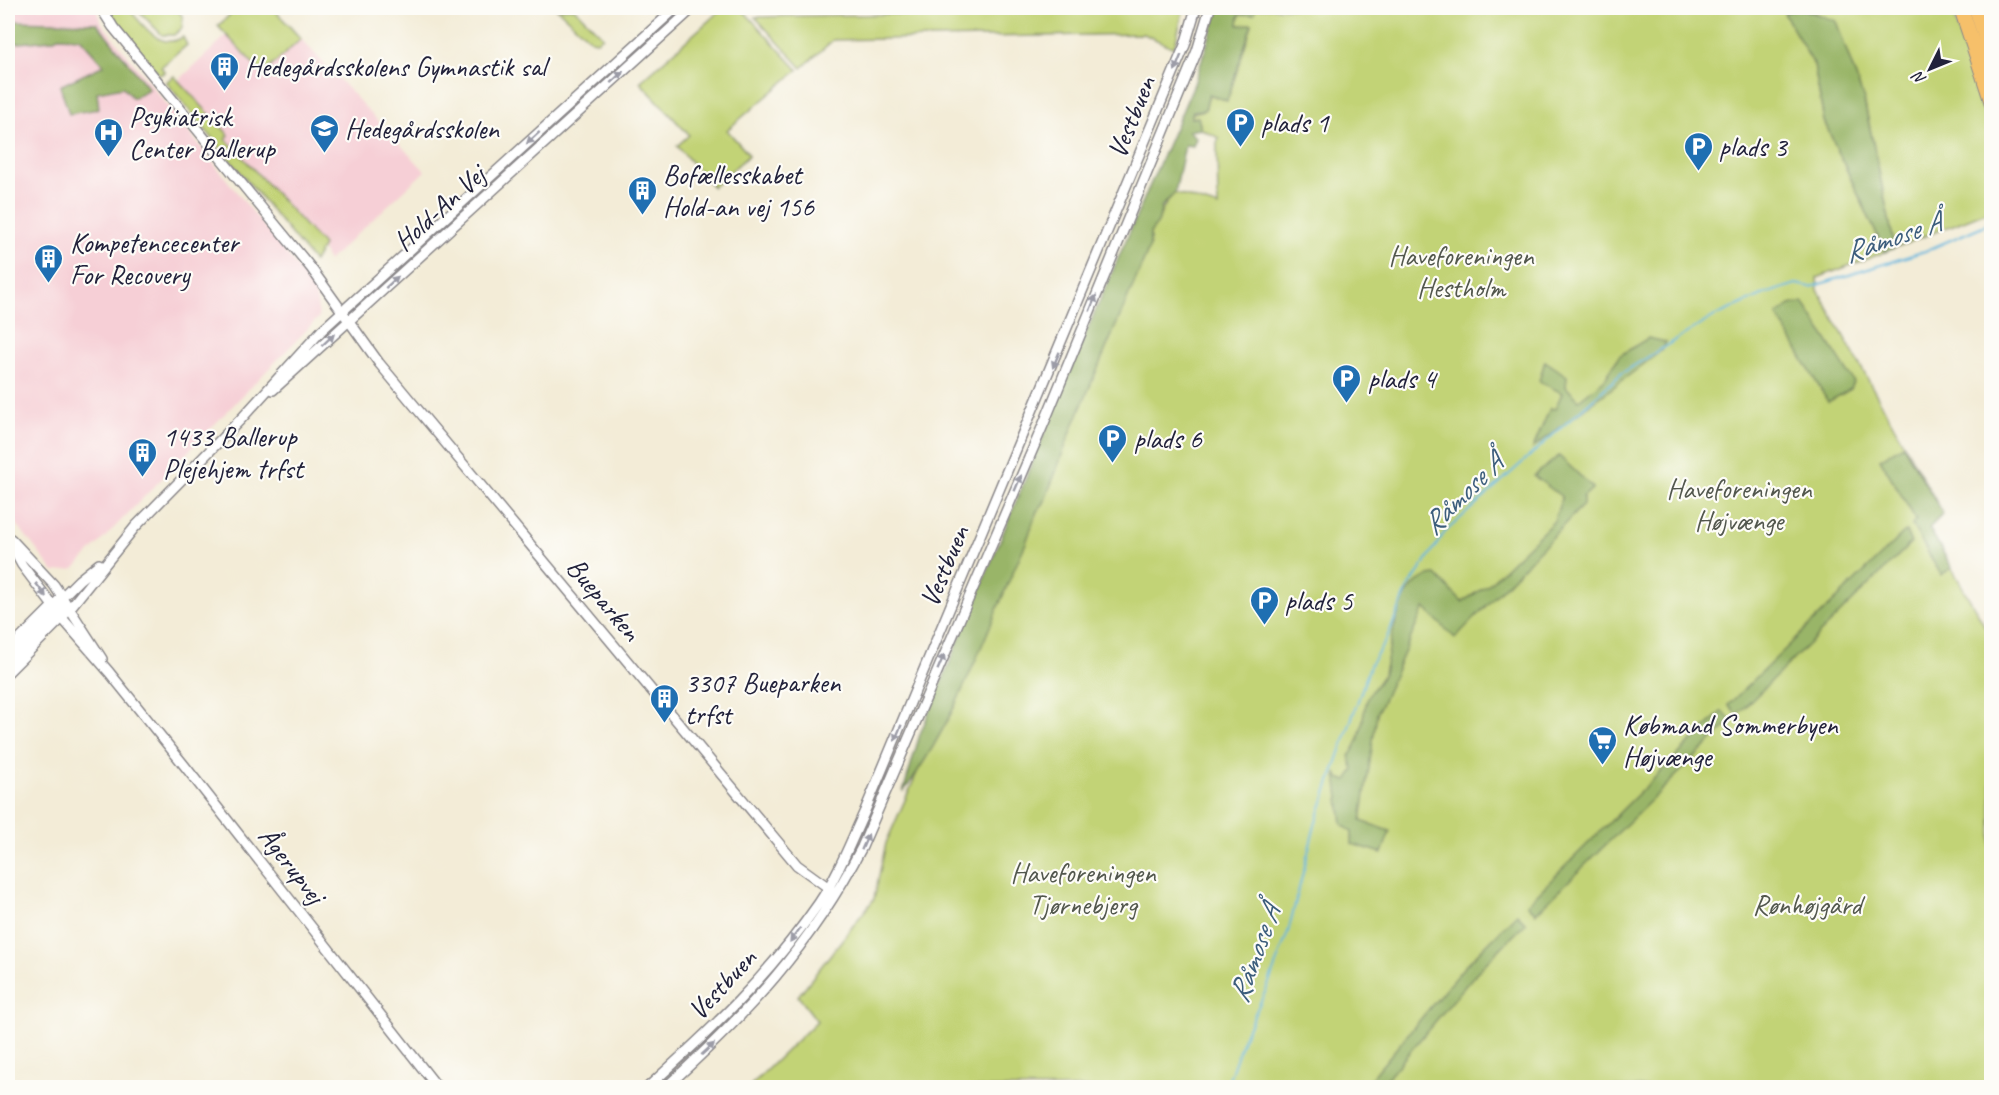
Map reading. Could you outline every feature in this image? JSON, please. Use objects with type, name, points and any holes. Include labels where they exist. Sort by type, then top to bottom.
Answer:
[{"type":"highway","points":[[1961,8],[1992,103]]},
{"type":"highway","points":[[1976,8],[1992,58]]},
{"type":"street","name":"Bueparken","points":[[101,8],[113,27],[311,268],[379,363],[797,865],[837,893]]},
{"type":"street","name":"Hold-An Vej","points":[[8,651],[58,612],[69,608],[111,555],[242,418],[283,371],[342,312],[676,8]]},
{"type":"street","name":"Hold-An Vej","points":[[242,418],[693,8]]},
{"type":"street","name":"Vestbuen","points":[[647,1088],[750,992],[785,948],[828,887],[864,813],[1066,336],[1185,45],[1196,8]]},
{"type":"street","name":"Vestbuen","points":[[664,1088],[721,1038],[794,957],[837,893],[862,847],[1039,434],[1197,51],[1210,8]]},
{"type":"street","name":"Ågerupvej","points":[[8,537],[31,557],[62,597],[109,672]]},
{"type":"street","name":"Ågerupvej","points":[[8,537],[22,565],[58,612],[109,672],[438,1088]]},
{"type":"street","name":"Hold-An Vej","points":[[8,672],[58,612],[62,597],[111,555]]},
{"type":"street","points":[[8,664],[58,612]]},
{"type":"shaded area","name":"Psykiatrisk Center Ballerup","points":[[8,8],[95,8],[103,25],[315,290],[319,317],[74,569],[54,572],[8,513]]},
{"type":"shaded area","name":"Hedegårdsskolen","points":[[227,35],[263,74],[301,39],[425,171],[328,261],[318,240],[226,138],[229,135],[178,81]]},
{"type":"green space","points":[[107,8],[128,8],[152,34],[166,41],[174,41],[183,37],[187,45],[161,67],[165,72],[159,75]]},
{"type":"green space","points":[[136,8],[176,8],[183,17],[182,28],[174,35],[162,35]]},
{"type":"green space","points":[[237,8],[273,8],[301,39],[263,74],[218,26]]},
{"type":"green space","points":[[574,8],[603,37],[597,41],[591,40],[557,9]]},
{"type":"green space","points":[[723,8],[741,8],[798,70],[727,130],[749,155],[713,187],[677,146],[689,135],[640,82]]},
{"type":"green space","points":[[1184,8],[1174,48],[1144,34],[833,40],[802,68],[755,17]]},
{"type":"green space","points":[[1219,8],[1256,8],[1254,14],[1239,15],[1238,25],[1252,24],[1227,101],[1209,94],[1205,110],[1193,111],[1191,118],[1198,117],[1201,129],[1189,131],[1196,138],[1193,146],[1185,145],[1175,193],[1162,206],[1158,223],[1150,233],[1150,246],[1073,426],[1044,503],[1037,511],[1026,543],[956,703],[923,764],[903,792],[920,734],[1090,323],[1194,84]]},
{"type":"green space","points":[[1256,8],[1800,8],[1784,13],[1814,65],[1824,121],[1885,252],[1817,278],[1818,290],[1943,514],[1929,528],[1991,637],[1991,1087],[748,1088],[817,1021],[798,996],[874,899],[886,843],[1150,246],[1150,233],[1166,204],[1175,193],[1218,207],[1217,143],[1219,138],[1201,129],[1198,117],[1191,118],[1193,113],[1205,110],[1209,94],[1227,101],[1252,24],[1238,25],[1239,14],[1253,14]]},
{"type":"green space","points":[[1800,8],[1836,21],[1864,100],[1895,248],[1885,252],[1824,121],[1814,65],[1784,13]]},
{"type":"green space","points":[[1805,8],[1951,8],[1991,135],[1991,210],[1895,248],[1864,100],[1836,22]]},
{"type":"green space","points":[[8,21],[97,23],[149,89],[133,98],[123,87],[97,92],[99,109],[69,114],[60,86],[104,65],[80,38],[58,37],[52,40],[8,44]]},
{"type":"green space","points":[[174,76],[229,135],[226,139],[323,245],[314,262],[166,82]]},
{"type":"green space","points":[[1803,302],[1854,382],[1851,389],[1828,402],[1777,315],[1790,305]]},
{"type":"green space","points":[[1648,338],[1666,342],[1661,351],[1533,448],[1550,408],[1555,409],[1562,393],[1539,381],[1545,361],[1567,376],[1566,387],[1579,400],[1605,379],[1619,356]]},
{"type":"green space","points":[[1903,445],[1943,514],[1929,528],[1952,568],[1941,575],[1912,525],[1916,520],[1880,459]]},
{"type":"green space","points":[[1559,456],[1593,488],[1583,497],[1583,505],[1455,638],[1424,608],[1377,714],[1361,821],[1390,831],[1382,853],[1352,844],[1352,832],[1342,824],[1336,773],[1340,779],[1347,780],[1354,770],[1349,756],[1357,743],[1368,696],[1384,673],[1393,630],[1404,599],[1412,587],[1423,578],[1436,575],[1462,602],[1488,585],[1554,521],[1562,497],[1534,476]]},
{"type":"green space","points":[[1906,531],[1911,543],[1737,715],[1728,705]]},
{"type":"green space","points":[[1722,711],[1732,721],[1536,913],[1527,904]]},
{"type":"green space","points":[[1517,914],[1526,923],[1477,972],[1380,1087],[1364,1087],[1463,968]]},
{"type":"waterway","name":"Råmose Å","points":[[1226,1088],[1243,1039],[1267,988],[1288,932],[1315,825],[1371,663],[1386,640],[1408,588],[1445,532],[1622,373],[1713,317],[1762,295],[1796,284],[1811,287],[1925,251],[1992,222]]},
{"type":"place","name":"Hedegårdsskolens Gymnastik sal","points":[[224,92]]},
{"type":"place","name":"plads 1","points":[[1240,148]]},
{"type":"place","name":"Hedegårdsskolen","points":[[324,154]]},
{"type":"place","name":"Psykiatrisk Center Ballerup","points":[[108,158]]},
{"type":"place","name":"plads 3","points":[[1698,172]]},
{"type":"place","name":"Bofællesskabet Hold-an vej 156","points":[[642,216]]},
{"type":"place","name":"Kompetencecenter For Recovery","points":[[49,284]]},
{"type":"place","name":"plads 4","points":[[1347,404]]},
{"type":"place","name":"plads 6","points":[[1113,464]]},
{"type":"place","name":"1433 Ballerup Plejehjem trfst","points":[[142,478]]},
{"type":"place","name":"plads 5","points":[[1264,626]]},
{"type":"place","name":"3307 Bueparken trfst","points":[[664,724]]},
{"type":"place","name":"Købmand Sommerbyen Højvænge","points":[[1602,766]]},
{"type":"park label","name":"Haveforeningen Hestholm","points":[[1461,271]]},
{"type":"park label","name":"Haveforeningen Højvænge","points":[[1739,504]]},
{"type":"park label","name":"Haveforeningen Tjørnebjerg","points":[[1083,888]]},
{"type":"park label","name":"Rønhøjgård","points":[[1807,904]]}]
